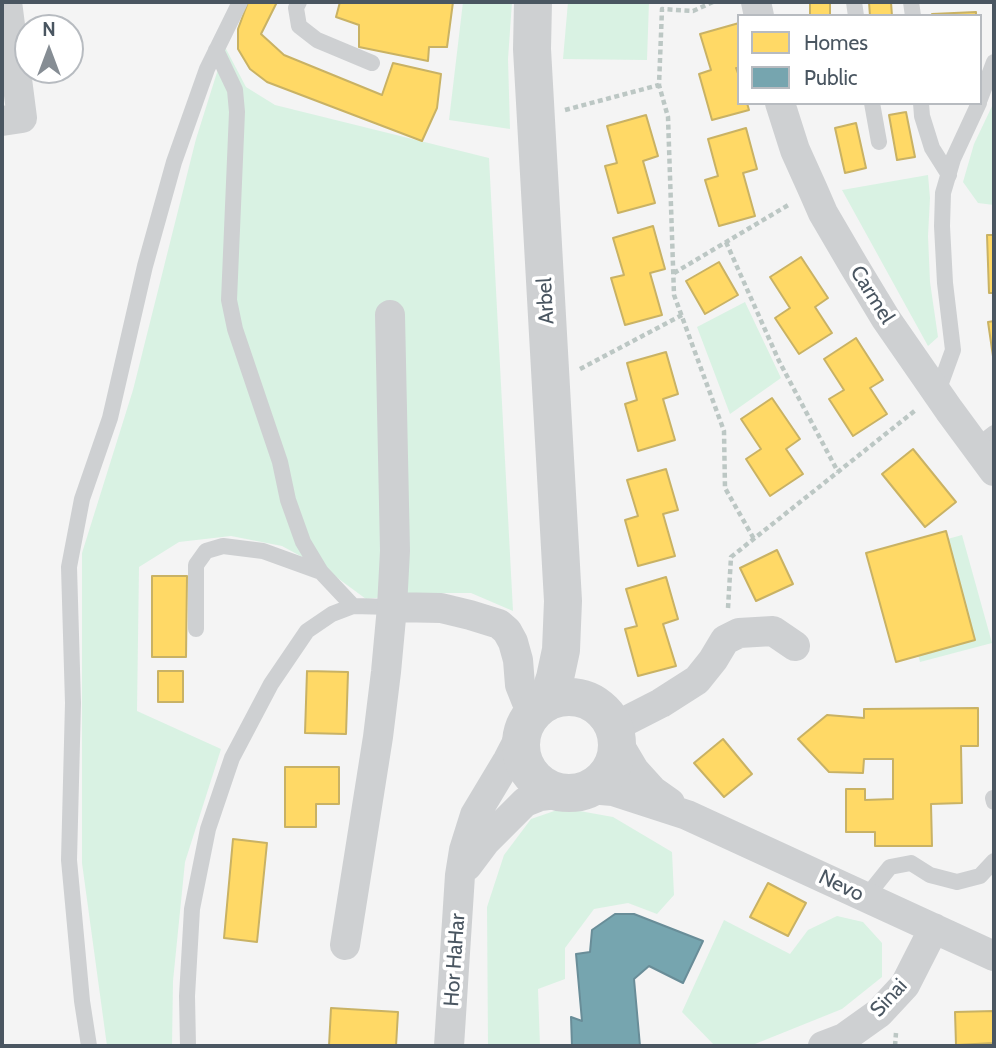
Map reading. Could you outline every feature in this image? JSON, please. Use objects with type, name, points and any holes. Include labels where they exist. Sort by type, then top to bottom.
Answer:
[{"type":"street","points":[[2,121],[22,118],[7,2]]},
{"type":"street","name":"Arbel","points":[[533,2],[532,49],[563,601],[561,650],[555,678],[535,715]]},
{"type":"street","name":"Carmel","points":[[781,105],[794,150],[823,213],[886,319],[937,394],[985,440],[994,471]]},
{"type":"street","points":[[345,945],[378,737],[392,607],[395,551],[390,315]]},
{"type":"street","name":"Arbel","points":[[563,601],[578,664],[607,724]]},
{"type":"street","points":[[392,607],[441,608],[499,624],[513,642],[520,685],[535,715]]},
{"type":"street","points":[[607,724],[661,703],[697,680],[725,640],[739,633],[774,631],[795,646]]},
{"type":"street","points":[[460,874],[485,842],[525,802],[540,796],[576,791],[608,774],[616,759],[607,724],[573,697],[556,698],[535,715],[521,748],[522,758],[528,771],[548,789],[576,791]]},
{"type":"street","name":"Hor HaHar","points":[[449,1046],[464,849],[475,815],[535,715]]},
{"type":"street","name":"Nevo","points":[[607,724],[634,770],[653,791],[687,815]]},
{"type":"street","name":"Nevo","points":[[576,791],[613,791],[687,815],[994,956]]},
{"type":"street","name":"Sinai","points":[[823,1046],[844,1038],[878,1013],[905,985],[934,928]]},
{"type":"lane","points":[[89,1046],[82,1001],[69,860],[73,702],[69,567],[82,499],[110,418],[145,266],[174,162],[207,69],[240,2]]},
{"type":"lane","points":[[299,2],[296,8],[299,26],[317,40],[372,63]]},
{"type":"lane","points":[[216,50],[234,90],[237,112],[229,300],[234,329],[281,462],[288,500],[303,542],[321,572],[353,606]]},
{"type":"lane","points":[[982,93],[994,62]]},
{"type":"lane","points":[[872,105],[878,142]]},
{"type":"lane","points":[[921,105],[932,148],[949,175]]},
{"type":"lane","points":[[937,394],[953,350],[945,283],[943,194],[953,159],[977,105]]},
{"type":"lane","points":[[196,629],[196,565],[206,551],[223,546],[263,551],[321,572]]},
{"type":"lane","points":[[188,1046],[187,996],[192,909],[208,829],[232,758],[271,684],[307,631],[332,614],[353,606],[392,607]]},
{"type":"lane","points":[[866,897],[890,867],[911,863],[930,874],[957,882],[980,876],[994,861]]},
{"type":"path","points":[[713,2],[693,11],[662,9],[659,85],[668,117],[674,295],[724,431],[725,488],[754,539]]},
{"type":"path","points":[[536,117],[659,85]]},
{"type":"path","points":[[673,273],[813,190]]},
{"type":"path","points":[[726,242],[779,361],[838,472]]},
{"type":"path","points":[[551,384],[682,315]]},
{"type":"path","points":[[725,640],[732,557],[937,394]]},
{"type":"green space","points":[[463,2],[512,2],[508,59],[510,129],[449,120]]},
{"type":"green space","points":[[568,2],[649,2],[647,60],[563,59]]},
{"type":"green space","points":[[225,47],[246,87],[275,105],[489,158],[513,611],[471,593],[422,593],[366,599],[328,571],[282,546],[231,536],[179,542],[139,567],[137,711],[221,749],[185,862],[173,981],[172,1046],[107,1046],[82,863],[82,553],[133,390],[196,139]]},
{"type":"green space","points":[[994,102],[994,205],[978,203],[963,182],[974,144]]},
{"type":"green space","points":[[928,175],[930,282],[938,337],[928,346],[842,190]]},
{"type":"green space","points":[[745,302],[781,378],[730,414],[697,327]]},
{"type":"green space","points":[[962,535],[992,643],[920,662],[890,555]]},
{"type":"green space","points":[[563,808],[613,817],[672,852],[674,895],[657,914],[628,903],[594,909],[565,948],[565,979],[538,989],[540,1046],[488,1046],[487,907],[504,855],[531,819]]},
{"type":"green space","points":[[837,916],[863,922],[882,943],[882,977],[842,1009],[750,1046],[715,1046],[682,1012],[724,920],[790,954],[808,930]]},
{"type":"building: Homes","points":[[248,2],[277,2],[261,34],[284,55],[382,95],[393,63],[441,74],[437,108],[422,141],[267,82],[250,69],[238,49],[238,29]]},
{"type":"building: Homes","points":[[340,2],[453,2],[447,47],[429,47],[428,61],[359,47],[359,25],[336,17]]},
{"type":"building: Homes","points":[[810,2],[830,2],[830,14],[810,14]]},
{"type":"building: Homes","points":[[869,2],[891,2],[892,14],[870,14]]},
{"type":"building: Homes","points":[[976,12],[976,14],[932,14]]},
{"type":"building: Homes","points":[[737,24],[737,105],[748,105],[749,110],[712,120],[699,74],[711,70],[700,34]]},
{"type":"building: Homes","points":[[906,112],[915,157],[897,160],[889,115]]},
{"type":"building: Homes","points":[[646,115],[658,156],[643,161],[655,203],[618,213],[605,166],[617,163],[607,126]]},
{"type":"building: Homes","points":[[856,123],[866,168],[845,173],[835,128]]},
{"type":"building: Homes","points":[[746,128],[757,169],[743,173],[755,216],[719,226],[705,180],[718,176],[708,139]]},
{"type":"building: Homes","points":[[653,226],[665,269],[650,273],[662,315],[625,325],[611,278],[624,275],[613,238]]},
{"type":"building: Homes","points":[[987,235],[994,235],[994,293],[989,293]]},
{"type":"building: Homes","points":[[801,257],[828,298],[815,307],[832,333],[799,354],[775,318],[790,308],[770,277]]},
{"type":"building: Homes","points":[[719,262],[738,295],[705,314],[686,281]]},
{"type":"building: Homes","points":[[994,321],[994,363],[988,322]]},
{"type":"building: Homes","points":[[856,338],[883,380],[870,388],[887,414],[853,436],[829,399],[844,390],[824,359]]},
{"type":"building: Homes","points":[[666,352],[678,394],[663,399],[675,440],[638,451],[625,404],[637,400],[627,363]]},
{"type":"building: Homes","points":[[772,398],[800,439],[786,449],[803,474],[770,496],[746,459],[761,449],[741,419]]},
{"type":"building: Homes","points":[[913,449],[956,502],[925,527],[882,474]]},
{"type":"building: Homes","points":[[666,469],[678,510],[663,514],[675,556],[638,566],[625,520],[638,516],[627,480]]},
{"type":"building: Homes","points":[[946,531],[975,640],[896,662],[866,553]]},
{"type":"building: Homes","points":[[777,550],[793,584],[756,601],[740,568]]},
{"type":"building: Homes","points":[[152,576],[187,576],[186,657],[152,657]]},
{"type":"building: Homes","points":[[666,577],[678,619],[663,624],[676,666],[638,676],[625,629],[637,626],[626,589]]},
{"type":"building: Homes","points":[[158,671],[183,671],[183,702],[158,702]]},
{"type":"building: Homes","points":[[307,671],[348,672],[346,734],[305,733]]},
{"type":"building: Homes","points":[[978,708],[978,746],[961,746],[962,803],[931,804],[932,846],[875,846],[875,832],[846,832],[846,789],[865,789],[865,800],[893,799],[893,759],[864,759],[863,773],[829,772],[798,739],[827,715],[864,718],[864,709]]},
{"type":"building: Homes","points":[[723,739],[752,774],[724,797],[694,763]]},
{"type":"building: Homes","points":[[285,767],[339,767],[339,804],[316,804],[316,827],[285,827]]},
{"type":"building: Homes","points":[[233,839],[267,843],[257,942],[224,938]]},
{"type":"building: Homes","points":[[768,883],[806,903],[788,936],[750,917]]},
{"type":"building: Homes","points":[[331,1008],[398,1012],[396,1046],[329,1046]]},
{"type":"building: Homes","points":[[994,1011],[994,1043],[956,1045],[955,1012]]},
{"type":"building: Public","points":[[615,914],[634,914],[703,941],[683,983],[649,966],[634,979],[640,1046],[572,1046],[571,1017],[582,1021],[576,954],[590,952],[592,930]]}]
